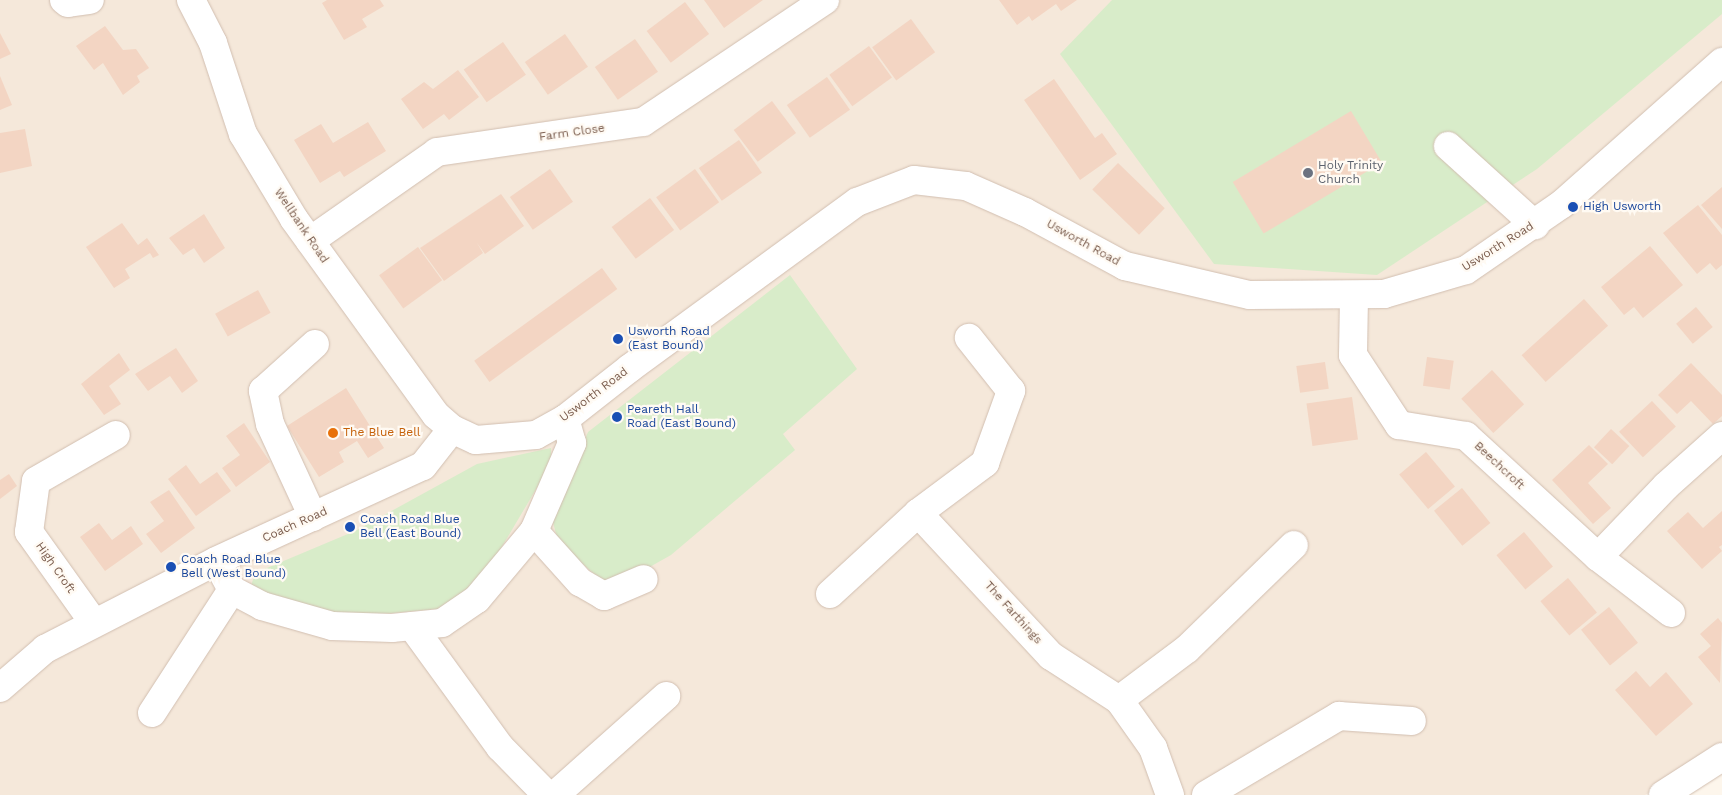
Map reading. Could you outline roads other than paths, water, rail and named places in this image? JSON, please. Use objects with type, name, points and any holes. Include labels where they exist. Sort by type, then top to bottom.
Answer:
[{"type":"street","points":[[64,0],[68,3],[90,0]]},
{"type":"street","name":"Wellbank Road","points":[[191,0],[213,43],[243,134],[294,219],[436,415],[452,429]]},
{"type":"street","name":"Farm Close","points":[[310,241],[437,152],[644,122],[825,0]]},
{"type":"street","name":"Usworth Road","points":[[452,429],[476,440],[506,438],[536,435],[566,419],[630,368],[857,202],[914,180],[966,186],[1025,212],[1125,266],[1250,295],[1354,297],[1384,294],[1466,270],[1535,225],[1722,62]]},
{"type":"street","points":[[1448,146],[1535,225]]},
{"type":"street","name":"Beechcroft","points":[[1354,297],[1354,355],[1399,425],[1466,436],[1598,557],[1671,613]]},
{"type":"street","points":[[830,594],[918,513],[985,463],[1011,391],[969,338]]},
{"type":"street","points":[[313,518],[270,424],[263,391],[316,344]]},
{"type":"street","points":[[216,560],[232,590],[262,606],[332,626],[412,626],[442,623],[477,599],[534,531],[572,443],[566,419]]},
{"type":"street","name":"Coach Road","points":[[0,688],[45,649],[94,623],[216,560],[313,518],[423,466],[452,429]]},
{"type":"street","name":"High Croft","points":[[94,623],[29,532],[36,481],[116,434]]},
{"type":"street","points":[[1598,557],[1666,486],[1722,436]]},
{"type":"street","name":"The Farthings","points":[[918,513],[1051,656],[1119,700],[1152,748],[1170,795]]},
{"type":"street","points":[[534,531],[580,582],[604,596],[644,579]]},
{"type":"street","points":[[1119,700],[1187,649],[1294,545]]},
{"type":"street","points":[[152,713],[232,590]]},
{"type":"street","points":[[412,626],[500,747],[547,795]]},
{"type":"street","points":[[555,795],[666,696]]},
{"type":"street","points":[[1206,795],[1339,716],[1412,721]]},
{"type":"street","points":[[1663,795],[1722,757]]},
{"type":"place","name":"Holy Trinity Church","points":[[1308,173]]},
{"type":"place","name":"High Usworth","points":[[1573,207]]},
{"type":"place","name":"Usworth Road (East Bound)","points":[[618,339]]},
{"type":"place","name":"Peareth Hall Road (East Bound)","points":[[617,417]]},
{"type":"place","name":"The Blue Bell","points":[[333,433]]},
{"type":"place","name":"Coach Road Blue Bell (East Bound)","points":[[350,527]]},
{"type":"place","name":"Coach Road Blue Bell (West Bound)","points":[[171,567]]}]
